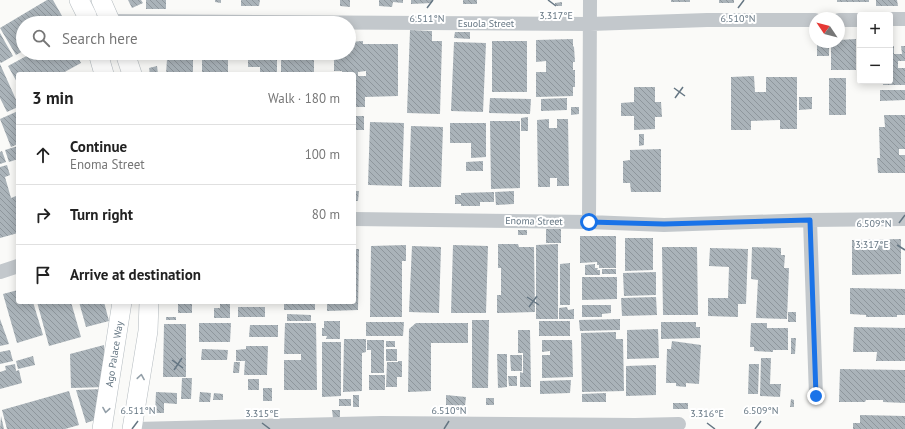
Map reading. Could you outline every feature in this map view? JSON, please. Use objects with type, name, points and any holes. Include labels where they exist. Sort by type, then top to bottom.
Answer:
[{"type":"main road","points":[[79,0],[87,16]]},
{"type":"main road","points":[[101,0],[108,16]]},
{"type":"main road","points":[[100,60],[103,72]]},
{"type":"main road","points":[[127,60],[131,72]]},
{"type":"main road","name":"Ago Palace Way","points":[[102,429],[122,304]]},
{"type":"main road","points":[[132,429],[148,331],[148,304]]},
{"type":"street","points":[[589,222],[590,0]]},
{"type":"street","points":[[893,19],[905,19]]},
{"type":"street","name":"Esuola Street","points":[[356,23],[590,24],[707,20],[809,20]]},
{"type":"street","points":[[845,20],[857,20]]},
{"type":"street","name":"Enoma Street","points":[[356,219],[664,224],[905,219]]},
{"type":"street","points":[[810,220],[816,396]]},
{"type":"street","points":[[0,272],[16,267]]},
{"type":"street","points":[[136,429],[381,423],[679,424]]},
{"type":"building","points":[[47,0],[53,0],[62,16],[20,16]]},
{"type":"building","points":[[128,0],[141,0],[143,3],[132,8]]},
{"type":"building","points":[[146,0],[166,0],[166,9],[146,9]]},
{"type":"building","points":[[215,0],[221,0],[221,3],[215,2]]},
{"type":"building","points":[[241,0],[260,0],[259,6],[241,6]]},
{"type":"building","points":[[340,0],[350,0],[350,7],[340,6]]},
{"type":"building","points":[[379,0],[403,0],[403,3],[393,2],[392,7],[379,6]]},
{"type":"building","points":[[411,0],[432,0],[432,3],[411,4]]},
{"type":"building","points":[[463,0],[477,0],[477,4],[463,4]]},
{"type":"building","points":[[671,0],[690,0],[690,2],[671,2]]},
{"type":"building","points":[[719,0],[734,0],[734,3],[719,3]]},
{"type":"building","points":[[837,0],[869,0],[869,2],[837,2]]},
{"type":"building","points":[[876,0],[897,0],[898,6],[876,6]]},
{"type":"building","points":[[562,2],[562,6],[555,6],[555,3]]},
{"type":"building","points":[[16,18],[16,55],[0,28]]},
{"type":"building","points":[[410,30],[432,31],[432,41],[442,41],[440,114],[407,113]]},
{"type":"building","points":[[455,32],[470,32],[470,39],[454,38]]},
{"type":"building","points":[[0,33],[13,56],[1,63],[0,62]]},
{"type":"building","points":[[573,39],[575,62],[573,62],[573,70],[575,70],[575,87],[573,87],[573,96],[536,97],[536,72],[546,72],[546,61],[536,62],[536,40]]},
{"type":"building","points":[[856,39],[856,70],[831,70],[831,48],[845,48],[845,40]]},
{"type":"building","points":[[363,41],[363,44],[398,44],[398,96],[365,97],[365,107],[356,107],[356,72],[334,71],[334,61],[356,60],[356,42]],"holes":[[[366,71],[366,76],[358,76],[358,72]]]},
{"type":"building","points":[[492,41],[527,41],[527,92],[492,92]]},
{"type":"building","points":[[454,42],[486,43],[483,112],[451,111]]},
{"type":"building","points":[[893,46],[894,54],[902,54],[901,46],[905,46],[905,61],[898,61],[898,68],[905,68],[905,85],[883,85],[893,84]]},
{"type":"building","points":[[817,48],[829,48],[829,56],[817,56]]},
{"type":"building","points":[[19,60],[80,60],[81,63],[65,72],[16,72],[16,80],[8,66]]},
{"type":"building","points":[[167,60],[193,60],[193,72],[166,72]]},
{"type":"building","points":[[202,60],[228,60],[228,72],[202,72]]},
{"type":"building","points":[[248,60],[277,60],[277,72],[260,72],[260,67],[248,67]]},
{"type":"building","points":[[281,60],[314,60],[314,72],[281,72]]},
{"type":"building","points":[[0,64],[16,100],[16,108],[7,112],[0,98]]},
{"type":"building","points":[[157,66],[158,72],[150,72],[149,68]]},
{"type":"building","points":[[754,76],[755,92],[766,92],[766,77],[797,77],[797,129],[780,129],[780,120],[751,121],[751,130],[731,130],[731,77]]},
{"type":"building","points":[[829,78],[846,78],[846,115],[829,115]]},
{"type":"building","points":[[634,87],[655,87],[655,102],[661,102],[662,117],[655,117],[655,129],[634,130],[634,116],[621,116],[621,103],[634,102]]},
{"type":"building","points":[[880,90],[905,90],[905,100],[880,101]]},
{"type":"building","points":[[799,97],[812,97],[812,109],[799,110]]},
{"type":"building","points":[[490,98],[531,99],[530,114],[489,113]]},
{"type":"building","points":[[567,98],[567,110],[541,111],[541,99]]},
{"type":"building","points":[[571,107],[579,107],[579,114],[571,115]]},
{"type":"building","points":[[16,112],[16,145],[11,147],[0,119]]},
{"type":"building","points":[[884,115],[905,115],[905,149],[899,149],[899,155],[905,155],[905,173],[878,173],[877,158],[880,158],[879,127],[885,127]]},
{"type":"building","points":[[356,116],[364,116],[364,130],[356,130]]},
{"type":"building","points":[[528,117],[528,131],[521,131],[521,118]]},
{"type":"building","points":[[549,119],[549,128],[557,128],[557,119],[568,119],[569,186],[557,186],[557,178],[550,178],[550,187],[538,187],[537,120]]},
{"type":"building","points":[[490,121],[520,121],[520,188],[491,189]]},
{"type":"building","points":[[370,122],[404,123],[402,186],[368,185]]},
{"type":"building","points":[[450,123],[486,123],[486,157],[471,158],[471,143],[450,143]]},
{"type":"building","points":[[411,126],[443,127],[441,187],[409,187]]},
{"type":"building","points":[[639,134],[644,134],[644,145],[639,146]]},
{"type":"building","points":[[16,147],[16,160],[9,162],[5,150]]},
{"type":"building","points":[[661,149],[661,192],[631,192],[630,183],[623,183],[623,161],[630,160],[630,150]]},
{"type":"building","points":[[2,151],[6,162],[0,164],[0,152]]},
{"type":"building","points":[[483,161],[483,171],[466,171],[466,162]]},
{"type":"building","points":[[7,165],[10,175],[5,177],[11,198],[16,196],[16,234],[0,238],[0,167]]},
{"type":"building","points":[[356,191],[359,191],[358,201],[356,201]]},
{"type":"building","points":[[514,191],[514,204],[496,205],[495,192]]},
{"type":"building","points":[[494,192],[494,202],[480,202],[480,206],[461,206],[461,204],[455,204],[455,195],[461,195],[461,193]]},
{"type":"building","points":[[546,229],[561,229],[561,243],[546,243]]},
{"type":"building","points":[[518,230],[527,230],[527,235],[518,235]]},
{"type":"building","points":[[580,236],[616,236],[616,268],[599,268],[597,262],[580,263]]},
{"type":"building","points":[[625,238],[653,238],[653,270],[625,271]]},
{"type":"building","points":[[901,239],[901,274],[852,275],[852,240]]},
{"type":"building","points":[[498,244],[518,244],[519,247],[534,247],[535,312],[497,313],[497,295],[501,295],[501,268],[498,268]]},
{"type":"building","points":[[558,244],[558,319],[536,319],[536,245]]},
{"type":"building","points":[[406,245],[406,261],[402,261],[402,317],[370,317],[371,246]]},
{"type":"building","points":[[453,245],[488,246],[486,313],[451,313]]},
{"type":"building","points":[[412,246],[441,247],[439,313],[409,312]]},
{"type":"building","points":[[662,247],[697,247],[698,315],[663,315]]},
{"type":"building","points":[[752,247],[781,248],[781,255],[785,255],[784,268],[789,268],[787,319],[756,318],[758,280],[751,279]]},
{"type":"building","points":[[710,248],[748,249],[746,304],[738,304],[738,317],[708,316],[708,298],[728,298],[729,267],[709,266]]},
{"type":"building","points":[[356,249],[359,249],[358,310],[327,311],[327,304],[356,304]]},
{"type":"building","points":[[570,263],[570,305],[560,305],[560,264]]},
{"type":"building","points":[[595,264],[595,268],[600,270],[600,275],[585,275],[585,265]]},
{"type":"building","points":[[602,269],[616,269],[616,274],[602,274]]},
{"type":"building","points":[[656,272],[656,295],[624,296],[623,273]]},
{"type":"building","points":[[582,277],[617,277],[617,299],[582,300]]},
{"type":"building","points":[[850,288],[905,289],[905,315],[897,315],[897,317],[866,317],[866,315],[850,314]]},
{"type":"building","points":[[16,291],[16,304],[34,304],[43,335],[17,343],[3,294]]},
{"type":"building","points":[[656,297],[657,315],[622,316],[621,298]]},
{"type":"building","points":[[38,304],[72,304],[81,337],[49,346]]},
{"type":"building","points":[[80,304],[105,304],[109,321],[86,327]]},
{"type":"building","points":[[178,304],[192,304],[192,313],[178,313]]},
{"type":"building","points":[[220,304],[230,304],[230,318],[214,318],[214,308],[220,308]]},
{"type":"building","points":[[284,304],[315,304],[315,310],[284,310]]},
{"type":"building","points":[[582,305],[611,305],[611,313],[602,314],[602,317],[582,317]]},
{"type":"building","points":[[238,307],[265,307],[265,317],[238,317]]},
{"type":"building","points":[[567,307],[568,310],[574,309],[574,319],[559,319],[559,308]]},
{"type":"building","points":[[788,312],[796,312],[796,322],[788,322]]},
{"type":"building","points":[[287,314],[311,315],[311,321],[287,321]]},
{"type":"building","points":[[166,317],[176,317],[176,320],[166,320]]},
{"type":"building","points":[[0,319],[9,344],[0,346]]},
{"type":"building","points":[[620,319],[620,330],[580,331],[579,320]]},
{"type":"building","points":[[472,320],[489,320],[488,388],[472,388]]},
{"type":"building","points":[[324,321],[340,321],[340,339],[326,339],[327,336],[322,336]]},
{"type":"building","points":[[539,321],[570,321],[570,336],[539,336]]},
{"type":"building","points":[[366,322],[404,322],[403,336],[366,336]]},
{"type":"building","points":[[661,322],[696,322],[696,327],[700,327],[700,338],[661,339]]},
{"type":"building","points":[[199,323],[231,323],[230,342],[199,342]]},
{"type":"building","points":[[285,323],[316,323],[317,390],[284,390],[284,360],[301,360],[301,354],[284,354]]},
{"type":"building","points":[[416,323],[468,323],[468,343],[431,343],[431,391],[408,392],[409,329]]},
{"type":"building","points":[[751,323],[767,323],[767,328],[788,328],[788,350],[773,350],[773,352],[754,351],[754,347],[750,347]]},
{"type":"building","points":[[164,324],[186,324],[186,377],[163,377]]},
{"type":"building","points":[[250,325],[278,325],[278,337],[249,337]]},
{"type":"building","points":[[854,327],[905,328],[905,361],[876,361],[877,352],[853,352]]},
{"type":"building","points":[[658,329],[659,358],[627,359],[627,330]]},
{"type":"building","points":[[518,330],[530,330],[531,387],[520,387],[520,372],[523,373],[523,353],[518,353]]},
{"type":"building","points":[[616,332],[616,339],[623,339],[624,391],[582,392],[581,333]]},
{"type":"building","points":[[791,338],[796,338],[795,354],[791,354]]},
{"type":"building","points":[[344,339],[366,339],[366,352],[362,353],[362,391],[343,392]]},
{"type":"building","points":[[367,340],[384,340],[384,373],[371,373],[371,350],[367,350]]},
{"type":"building","points":[[542,340],[572,340],[573,377],[542,378],[542,355],[550,355],[550,351],[542,352]]},
{"type":"building","points":[[386,341],[395,341],[395,347],[386,347]]},
{"type":"building","points":[[672,341],[701,345],[699,384],[686,383],[686,387],[676,386],[676,383],[666,383],[667,349],[671,349]]},
{"type":"building","points":[[322,342],[341,342],[341,396],[322,397]]},
{"type":"building","points":[[104,345],[106,387],[71,388],[70,354]]},
{"type":"building","points":[[246,346],[268,346],[267,375],[244,375],[245,361],[236,361],[236,350],[246,349]]},
{"type":"building","points":[[202,349],[228,350],[227,360],[201,360]]},
{"type":"building","points":[[386,349],[397,349],[397,361],[386,361]]},
{"type":"building","points":[[10,350],[13,361],[0,364],[0,352]]},
{"type":"building","points":[[497,354],[507,354],[507,387],[498,388]]},
{"type":"building","points":[[510,355],[522,355],[522,371],[511,371]]},
{"type":"building","points":[[33,356],[35,365],[18,369],[16,361]]},
{"type":"building","points":[[761,358],[771,358],[770,384],[781,384],[780,397],[760,396]]},
{"type":"building","points":[[402,361],[402,377],[397,377],[397,387],[386,387],[387,362]]},
{"type":"building","points":[[234,362],[240,362],[239,373],[233,373]]},
{"type":"building","points":[[15,364],[16,371],[19,370],[22,383],[0,389],[0,372],[6,370],[5,366]]},
{"type":"building","points":[[749,364],[759,364],[758,394],[748,394]]},
{"type":"building","points":[[656,365],[656,395],[626,396],[626,366]]},
{"type":"building","points":[[840,369],[905,370],[905,403],[883,402],[883,400],[839,402]]},
{"type":"building","points":[[369,375],[385,375],[385,390],[369,390]]},
{"type":"building","points":[[508,376],[517,376],[517,386],[509,386]]},
{"type":"building","points":[[182,378],[192,378],[191,399],[181,399]]},
{"type":"building","points":[[248,379],[259,379],[259,390],[248,390]]},
{"type":"building","points":[[571,380],[570,393],[540,394],[540,381]]},
{"type":"building","points":[[263,388],[272,388],[272,401],[263,401]]},
{"type":"building","points":[[103,389],[101,418],[86,423],[76,390]]},
{"type":"building","points":[[69,391],[79,425],[65,429],[7,429],[2,410]]},
{"type":"building","points":[[156,392],[177,393],[177,404],[164,403],[164,413],[155,413]]},
{"type":"building","points":[[200,392],[211,393],[210,402],[199,402]]},
{"type":"building","points":[[214,393],[223,394],[223,400],[213,400]]},
{"type":"building","points":[[606,393],[606,402],[582,402],[582,394]]},
{"type":"building","points":[[353,395],[359,395],[359,407],[353,407]]},
{"type":"building","points":[[446,395],[466,397],[465,406],[446,405]]},
{"type":"building","points":[[486,398],[494,398],[494,405],[486,405]]},
{"type":"building","points":[[339,399],[351,399],[351,406],[339,406]]},
{"type":"building","points":[[791,399],[794,400],[794,407],[790,407]]},
{"type":"building","points":[[673,403],[688,403],[688,409],[673,409]]},
{"type":"building","points":[[332,410],[340,410],[340,418],[333,418]]},
{"type":"building","points":[[860,415],[905,416],[905,429],[853,429],[853,423],[860,423]]},
{"type":"building","points":[[1,416],[4,429],[0,429]]},
{"type":"route","points":[[589,222],[664,224],[810,220],[816,396]]}]
